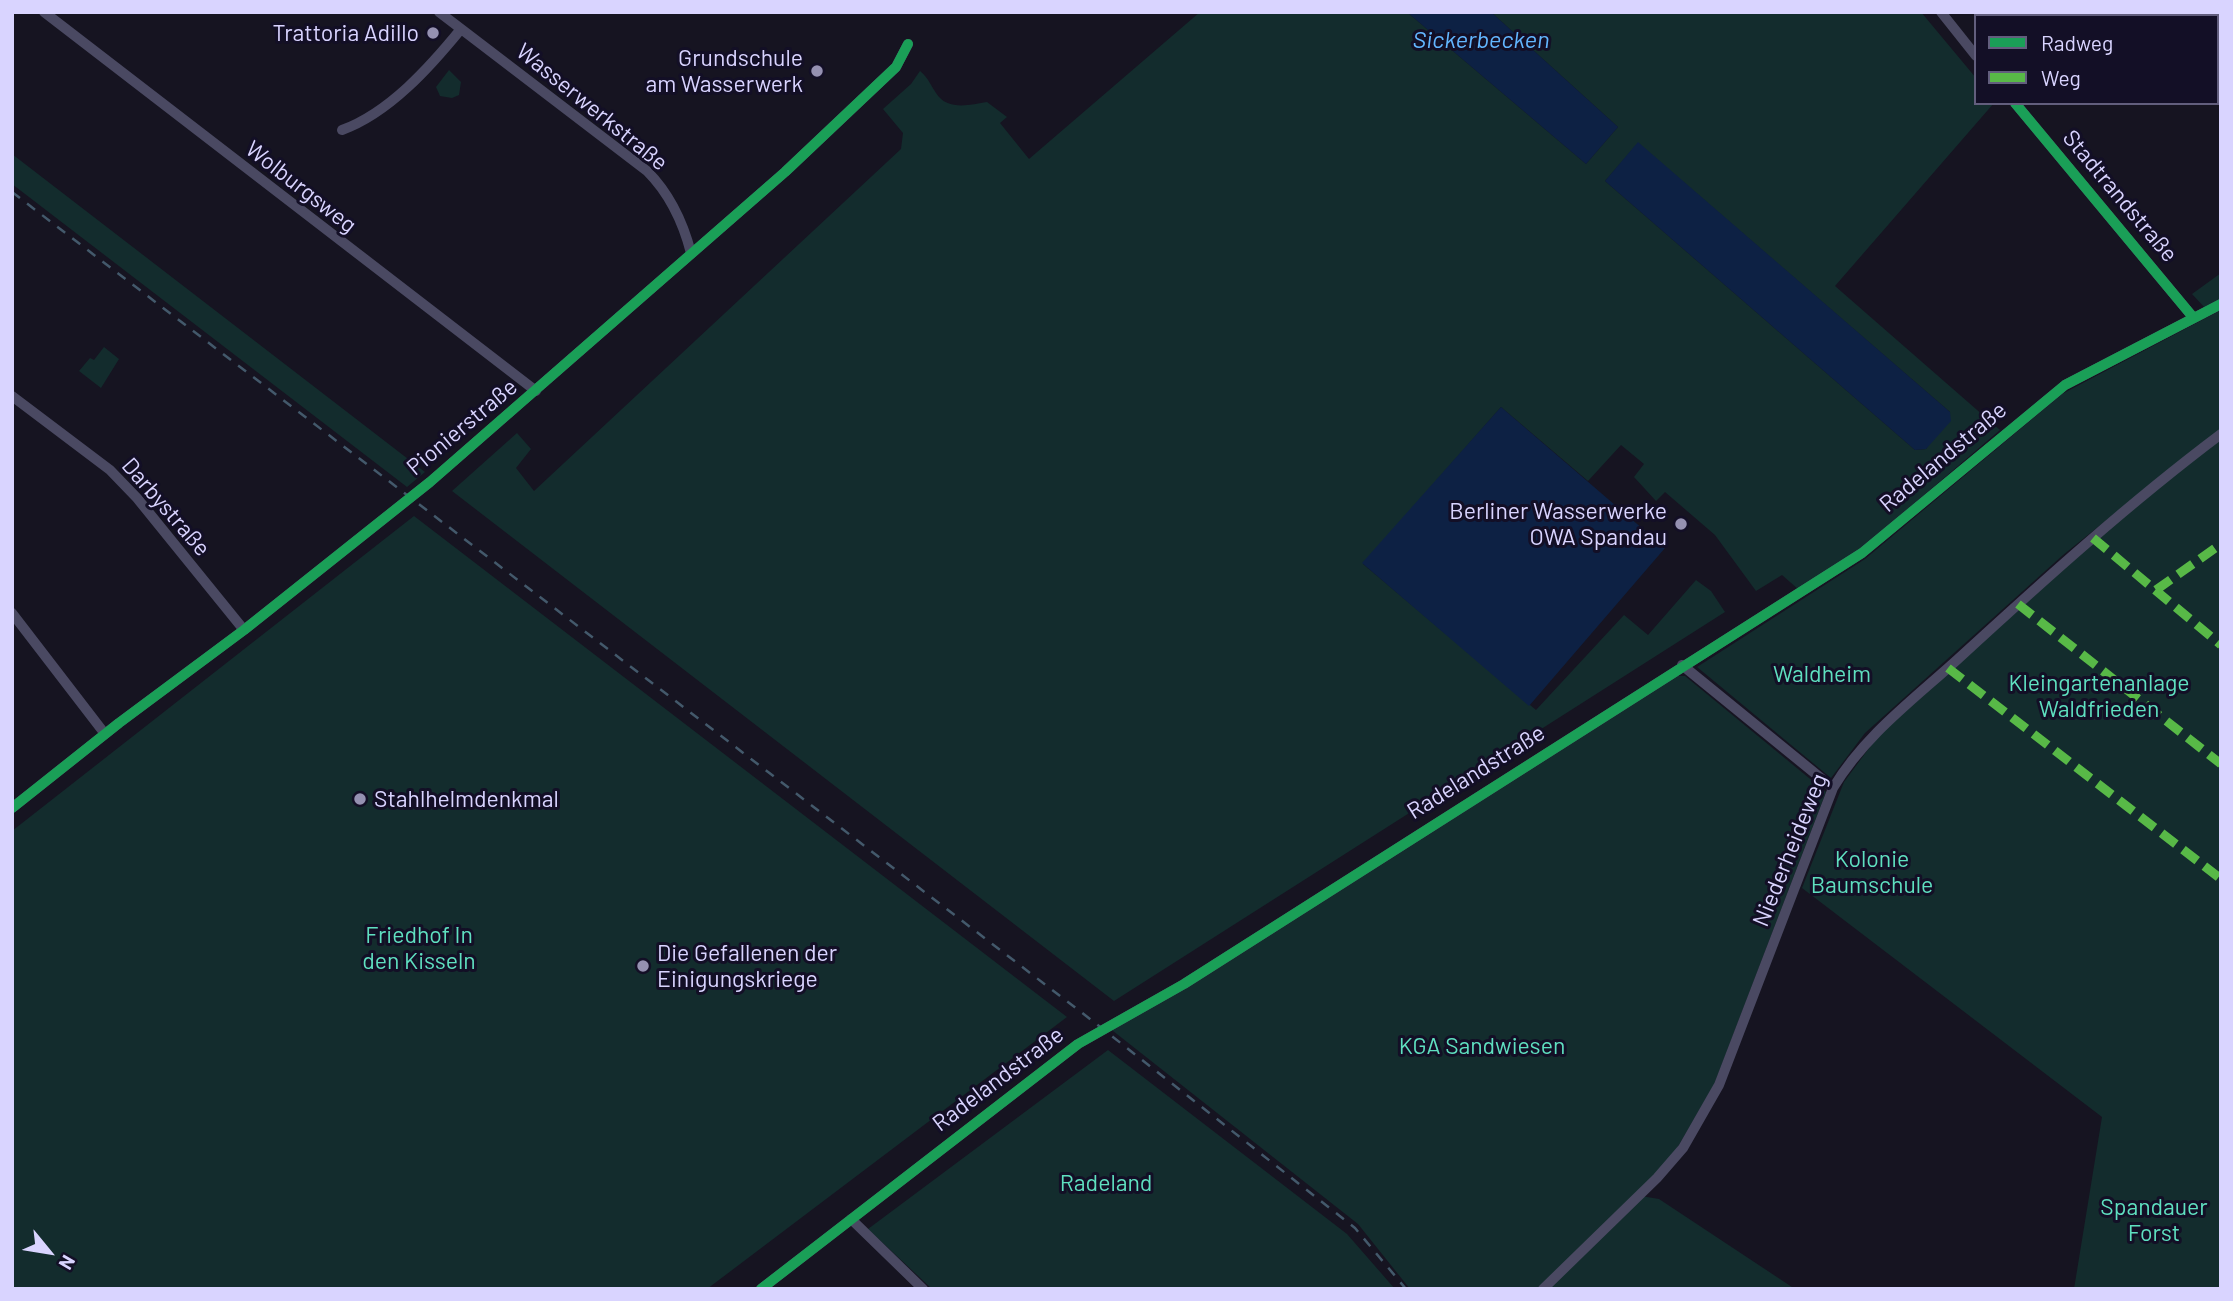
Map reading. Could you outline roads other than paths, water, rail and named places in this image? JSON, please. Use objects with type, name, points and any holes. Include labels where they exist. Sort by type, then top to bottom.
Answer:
[{"type":"street","name":"Wolburgsweg","points":[[44,12],[58,16],[536,391]]},
{"type":"street","name":"Wasserwerkstraße","points":[[439,12],[647,171],[667,196],[685,230],[691,253]]},
{"type":"street","points":[[1941,12],[1974,53]]},
{"type":"street","points":[[342,131],[363,123],[388,102],[441,54],[461,29]]},
{"type":"street","name":"Pionierstraße","points":[[12,808],[244,630],[430,482],[870,93],[897,67],[908,44]]},
{"type":"street","name":"Stadtrandstraße","points":[[2017,105],[2192,316]]},
{"type":"street","name":"Radelandstraße","points":[[761,1289],[1078,1044],[1161,998],[1862,553],[2065,385],[2221,303]]},
{"type":"street","name":"Darbystraße","points":[[12,396],[114,474],[137,498],[244,630]]},
{"type":"street","name":"Niederheideweg","points":[[1543,1289],[1657,1178],[1683,1148],[1719,1085],[1833,788],[1850,760],[1890,718],[2143,494],[2221,434]]},
{"type":"street","points":[[12,612],[105,734]]},
{"type":"street","points":[[1682,665],[1833,788]]},
{"type":"street","points":[[851,1219],[923,1289]]},
{"type":"water","name":"Sickerbecken","points":[[1407,12],[1491,12],[1618,127],[1586,164]]},
{"type":"water","points":[[1638,142],[1950,412],[1951,421],[1926,449],[1915,450],[1605,181]]},
{"type":"water","points":[[1501,407],[1665,548],[1529,706],[1362,563]]},
{"type":"railway","points":[[12,192],[1094,1022],[1355,1228],[1406,1289]]},
{"type":"place","name":"Trattoria Adillo","points":[[433,33]]},
{"type":"place","name":"Grundschule am Wasserwerk","points":[[817,71]]},
{"type":"place","name":"Berliner Wasserwerke OWA Spandau","points":[[1681,524]]},
{"type":"place","name":"Stahlhelmdenkmal","points":[[360,799]]},
{"type":"place","name":"Die Gefallenen der Einigungskriege","points":[[643,966]]},
{"type":"park label","name":"Waldheim","points":[[1822,674]]},
{"type":"park label","name":"Kleingartenanlage Waldfrieden","points":[[2099,696]]},
{"type":"park label","name":"Kolonie Baumschule","points":[[1872,872]]},
{"type":"park label","name":"Friedhof In den Kisseln","points":[[419,948]]},
{"type":"park label","name":"KGA Sandwiesen","points":[[1482,1046]]},
{"type":"park label","name":"Radeland","points":[[1106,1183]]},
{"type":"park label","name":"Spandauer Forst","points":[[2154,1220]]}]
